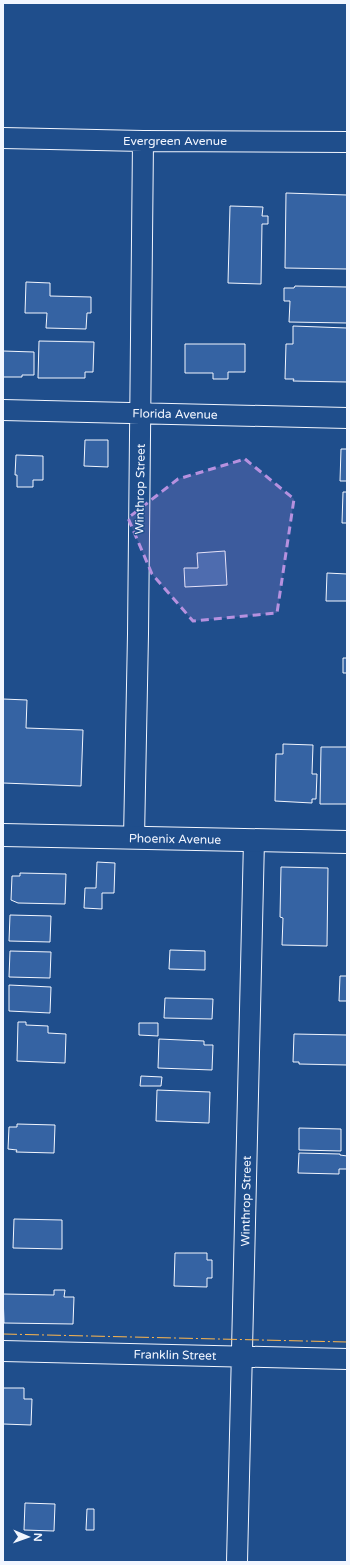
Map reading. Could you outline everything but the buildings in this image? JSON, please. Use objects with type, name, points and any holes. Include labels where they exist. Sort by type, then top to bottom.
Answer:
[{"type":"street","name":"Evergreen Avenue","points":[[3,138],[143,141],[347,142]]},
{"type":"street","name":"Winthrop Street","points":[[134,838],[141,413],[143,141]]},
{"type":"street","name":"Florida Avenue","points":[[3,410],[347,418]]},
{"type":"street","name":"Phoenix Avenue","points":[[3,835],[347,842]]},
{"type":"street","name":"Winthrop Street","points":[[237,1562],[254,840]]},
{"type":"street","name":"Franklin Street","points":[[3,1351],[347,1359]]},
{"type":"highlighted area","points":[[245,459],[294,499],[277,613],[193,621],[152,574],[128,518],[178,479]]},
{"type":"power","points":[[3,1334],[347,1342]]}]
